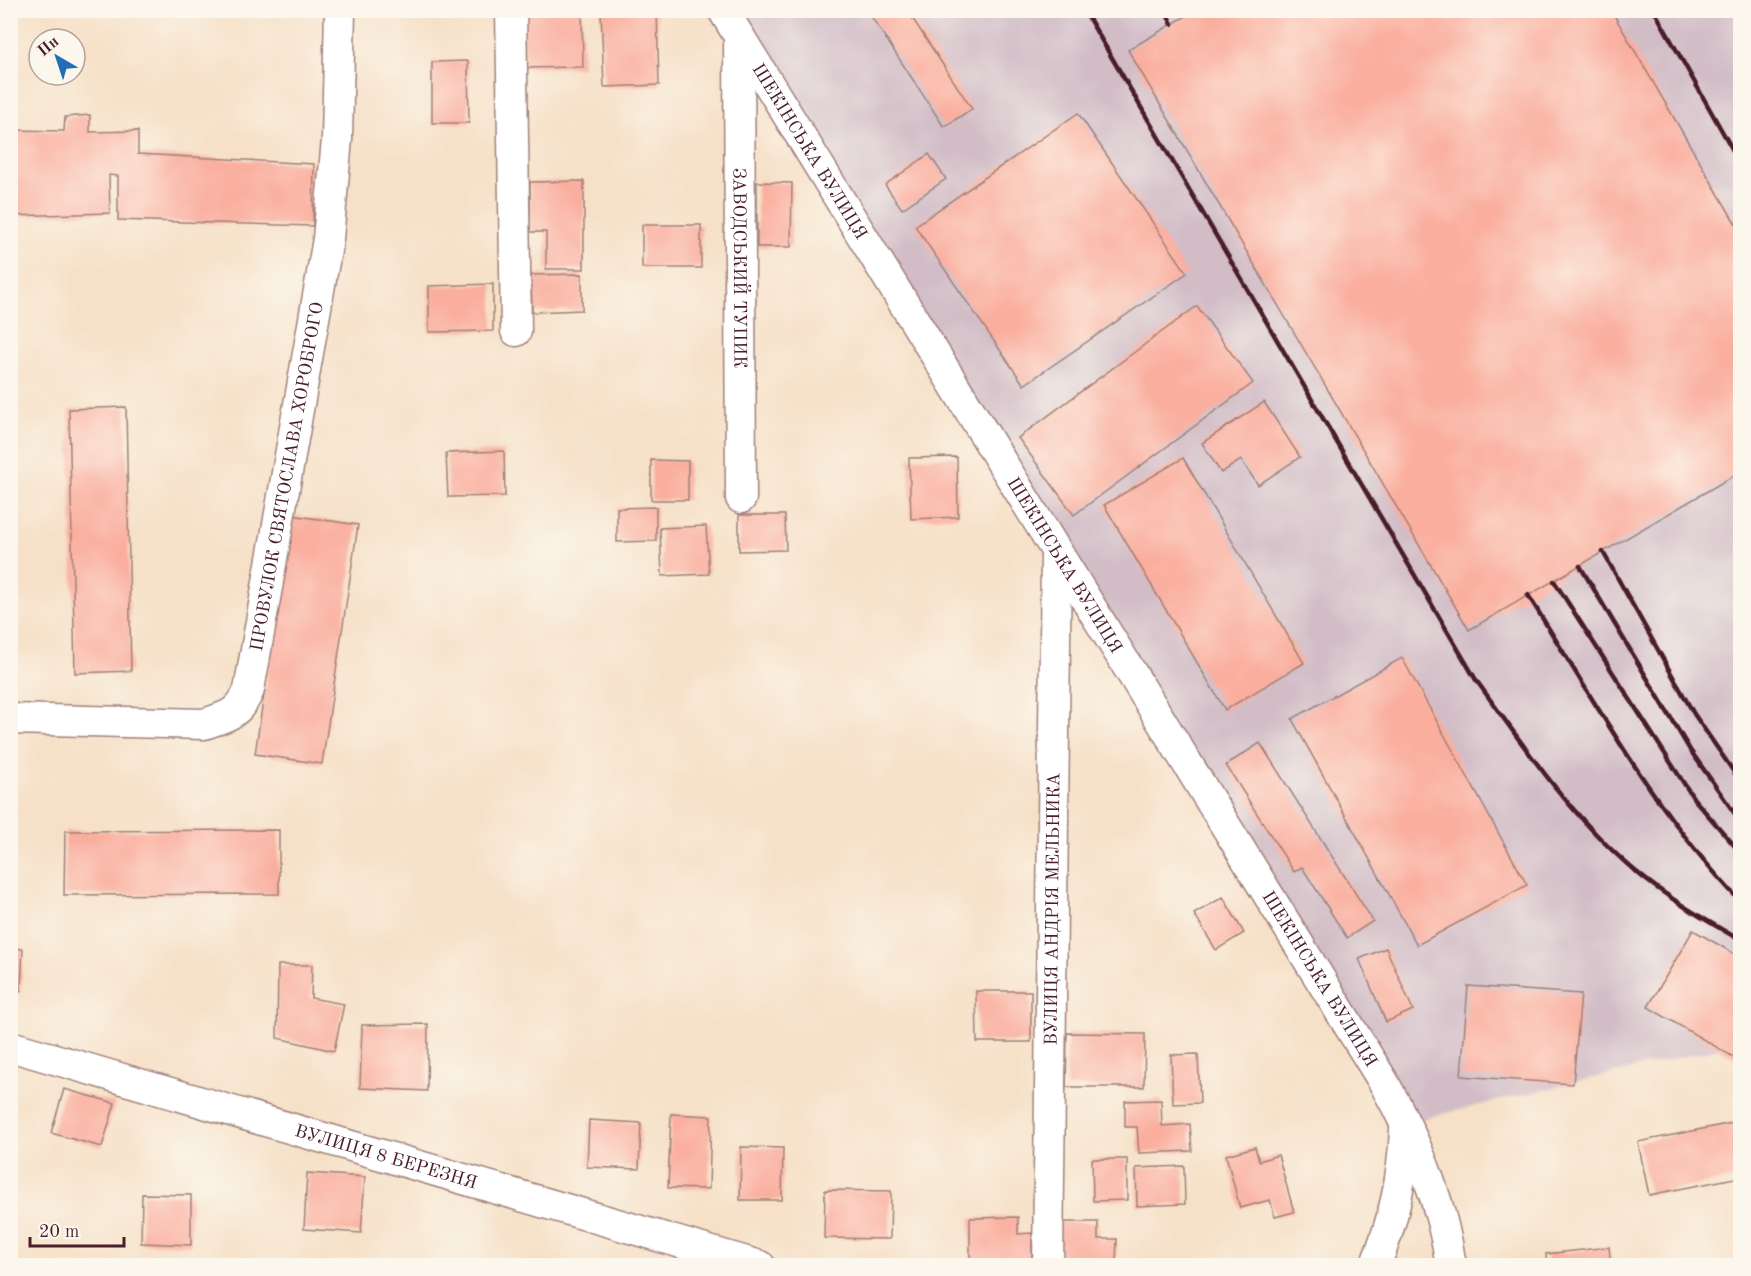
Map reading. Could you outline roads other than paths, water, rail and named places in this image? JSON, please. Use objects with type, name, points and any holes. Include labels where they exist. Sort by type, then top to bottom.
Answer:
[{"type":"street","name":"ПРОВУЛОК СВЯТОСЛАВА ХОРОБРОГО","points":[[10,719],[204,724],[225,717],[242,707],[249,690],[328,239],[337,139],[340,10]]},
{"type":"street","points":[[511,10],[516,331]]},
{"type":"street","name":"ШЕКІНСЬКА ВУЛИЦЯ","points":[[723,10],[1383,1082],[1424,1166],[1439,1210],[1451,1266]]},
{"type":"street","name":"ЗАВОДСЬКИЙ ТУПИК","points":[[740,37],[741,498]]},
{"type":"street","name":"ВУЛИЦЯ АНДРІЯ МЕЛЬНИКА","points":[[1048,1266],[1056,553]]},
{"type":"street","name":"ВУЛИЦЯ 8 БЕРЕЗНЯ","points":[[10,1046],[760,1266]]},
{"type":"street","points":[[1375,1266],[1396,1204],[1403,1164],[1405,1123]]},
{"type":"railway","points":[[1084,10],[1476,680],[1549,780],[1611,849],[1659,889],[1740,940]]},
{"type":"railway","points":[[1165,10],[1172,24]]},
{"type":"railway","points":[[1654,10],[1740,163]]},
{"type":"railway","points":[[1603,552],[1694,714],[1740,781]]},
{"type":"railway","points":[[1580,566],[1690,750],[1740,821]]},
{"type":"railway","points":[[1554,581],[1694,799],[1740,852]]},
{"type":"railway","points":[[1528,595],[1601,714],[1653,792],[1680,830],[1740,901]]}]
